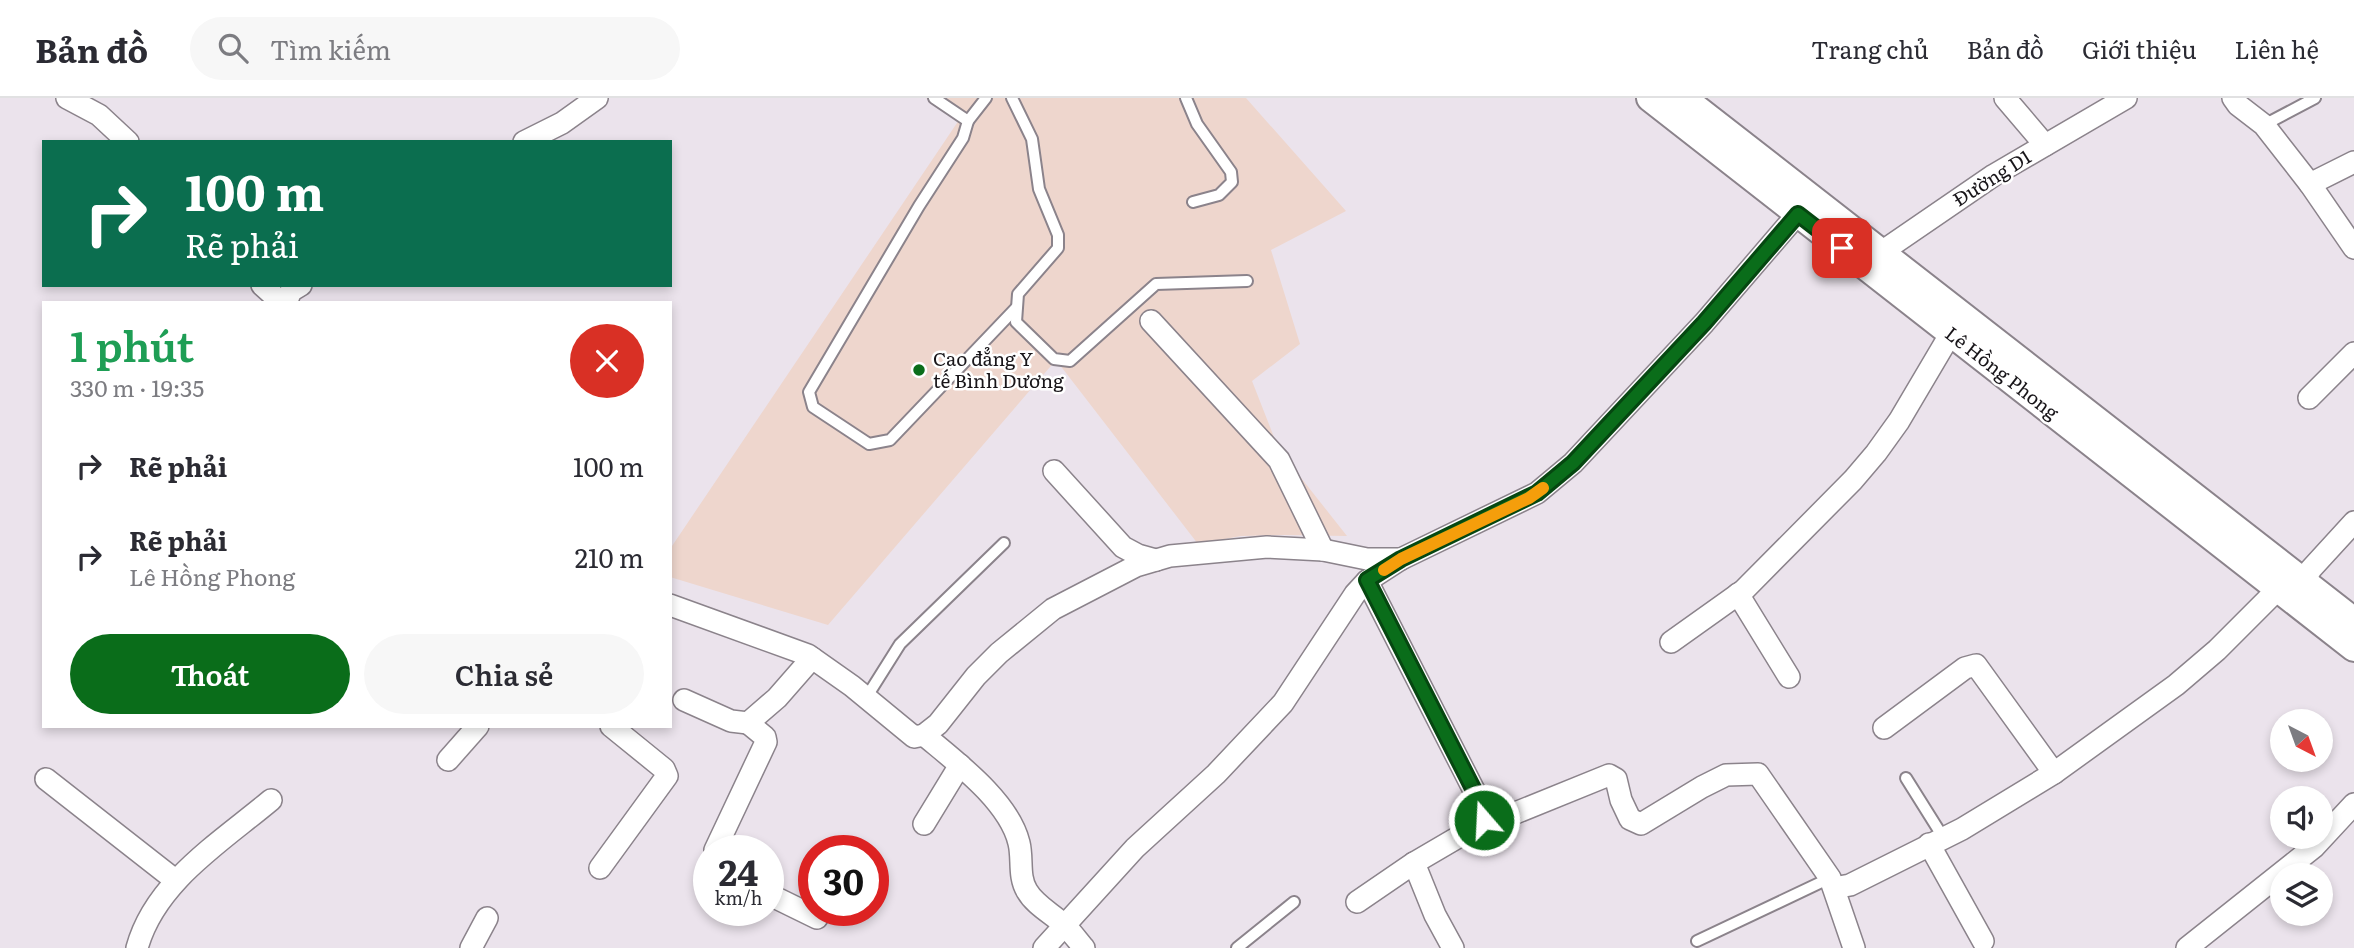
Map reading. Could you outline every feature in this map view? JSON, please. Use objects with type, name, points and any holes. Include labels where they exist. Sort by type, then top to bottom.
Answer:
[{"type":"street","points":[[67,98],[99,115],[126,140]]},
{"type":"street","points":[[528,140],[562,123],[597,98]]},
{"type":"street","name":"Lê Hồng Phong","points":[[1650,98],[1805,206],[2291,585],[2354,648]]},
{"type":"street","points":[[2005,98],[2045,145]]},
{"type":"street","name":"Đường D1","points":[[1872,258],[1994,175],[2126,98]]},
{"type":"street","points":[[2233,98],[2264,125],[2310,184],[2354,248]]},
{"type":"street","name":"Lê Hồng Phong","points":[[1694,101],[1805,206]]},
{"type":"street","points":[[2310,184],[2354,162]]},
{"type":"street","points":[[1044,948],[1135,848],[1216,774],[1283,703],[1367,580],[1401,559],[1537,493],[1573,463],[1704,323],[1805,206]]},
{"type":"street","name":"Lê Hồng Phong","points":[[1872,258],[1951,333],[2291,585],[2354,621]]},
{"type":"street","points":[[264,287],[282,301]]},
{"type":"street","points":[[285,301],[291,291],[298,287]]},
{"type":"street","points":[[1151,321],[1279,460],[1323,550]]},
{"type":"street","points":[[1671,642],[1738,594],[1815,520],[1876,453],[1915,395],[1951,333]]},
{"type":"street","points":[[2309,398],[2354,353]]},
{"type":"street","points":[[1054,471],[1123,547],[1156,560]]},
{"type":"street","points":[[1832,883],[1850,885],[2004,805],[2054,773],[2176,685],[2311,569],[2354,522]]},
{"type":"street","points":[[672,608],[784,645],[811,658],[914,737],[924,735],[938,724],[991,661],[1053,609],[1136,566],[1170,556],[1267,547],[1323,550],[1367,559],[1401,559]]},
{"type":"street","points":[[1367,580],[1484,810],[1484,822]]},
{"type":"street","points":[[1738,594],[1789,677]]},
{"type":"street","points":[[748,723],[777,698],[811,658]]},
{"type":"street","points":[[1884,728],[1965,668],[1976,666],[2054,773]]},
{"type":"street","points":[[684,700],[731,721],[748,723],[765,737],[766,742],[722,835]]},
{"type":"street","points":[[448,760],[476,728]]},
{"type":"street","points":[[600,868],[667,776],[664,769],[613,728]]},
{"type":"street","points":[[924,735],[960,765],[1004,812],[1019,843],[1020,872],[1027,891],[1064,925],[1084,948]]},
{"type":"street","points":[[924,824],[960,765]]},
{"type":"street","points":[[1357,902],[1414,863],[1484,822],[1503,818],[1609,775],[1616,779],[1621,800],[1630,819],[1641,824],[1726,775],[1758,774],[1832,883],[1854,948]]},
{"type":"street","points":[[46,779],[175,880]]},
{"type":"street","points":[[137,948],[142,930],[175,880],[271,800]]},
{"type":"street","points":[[2187,948],[2314,847],[2354,804]]},
{"type":"street","points":[[1936,841],[1983,941]]},
{"type":"street","points":[[1414,863],[1435,915],[1453,948]]},
{"type":"street","points":[[471,948],[487,919]]},
{"type":"lane","points":[[934,98],[968,121]]},
{"type":"lane","points":[[986,98],[968,121],[963,138],[919,206],[809,391],[813,407],[869,444],[890,440],[1016,308]]},
{"type":"lane","points":[[1012,98],[1032,139],[1039,189],[1058,235],[1058,248],[1018,294],[1016,323],[1054,359],[1070,361],[1156,284],[1247,281]]},
{"type":"lane","points":[[1186,98],[1197,124],[1231,172],[1232,182],[1219,195],[1193,202]]},
{"type":"lane","points":[[2264,125],[2315,98]]},
{"type":"lane","points":[[866,698],[900,644],[1004,542]]},
{"type":"lane","points":[[1906,778],[1936,841]]},
{"type":"lane","points":[[1697,941],[1832,883]]},
{"type":"lane","points":[[1237,948],[1294,902]]},
{"type":"shaded area","name":"Cao đẳng Y tế Bình Dương","points":[[926,98],[1246,98],[1346,211],[1271,250],[1300,344],[1252,381],[1279,450],[1347,536],[1241,536],[1198,544],[1056,360],[828,625],[672,578],[672,546],[959,120]]},
{"type":"slow traffic","points":[[1384,570],[1444,537],[1529,498],[1543,488]]},
{"type":"place","name":"Cao đẳng Y tế Bình Dương","points":[[919,370]]},
{"type":"route","points":[[1484,820],[1484,810],[1367,580],[1444,537],[1529,498],[1553,481],[1686,342],[1798,214],[1842,248]]}]
